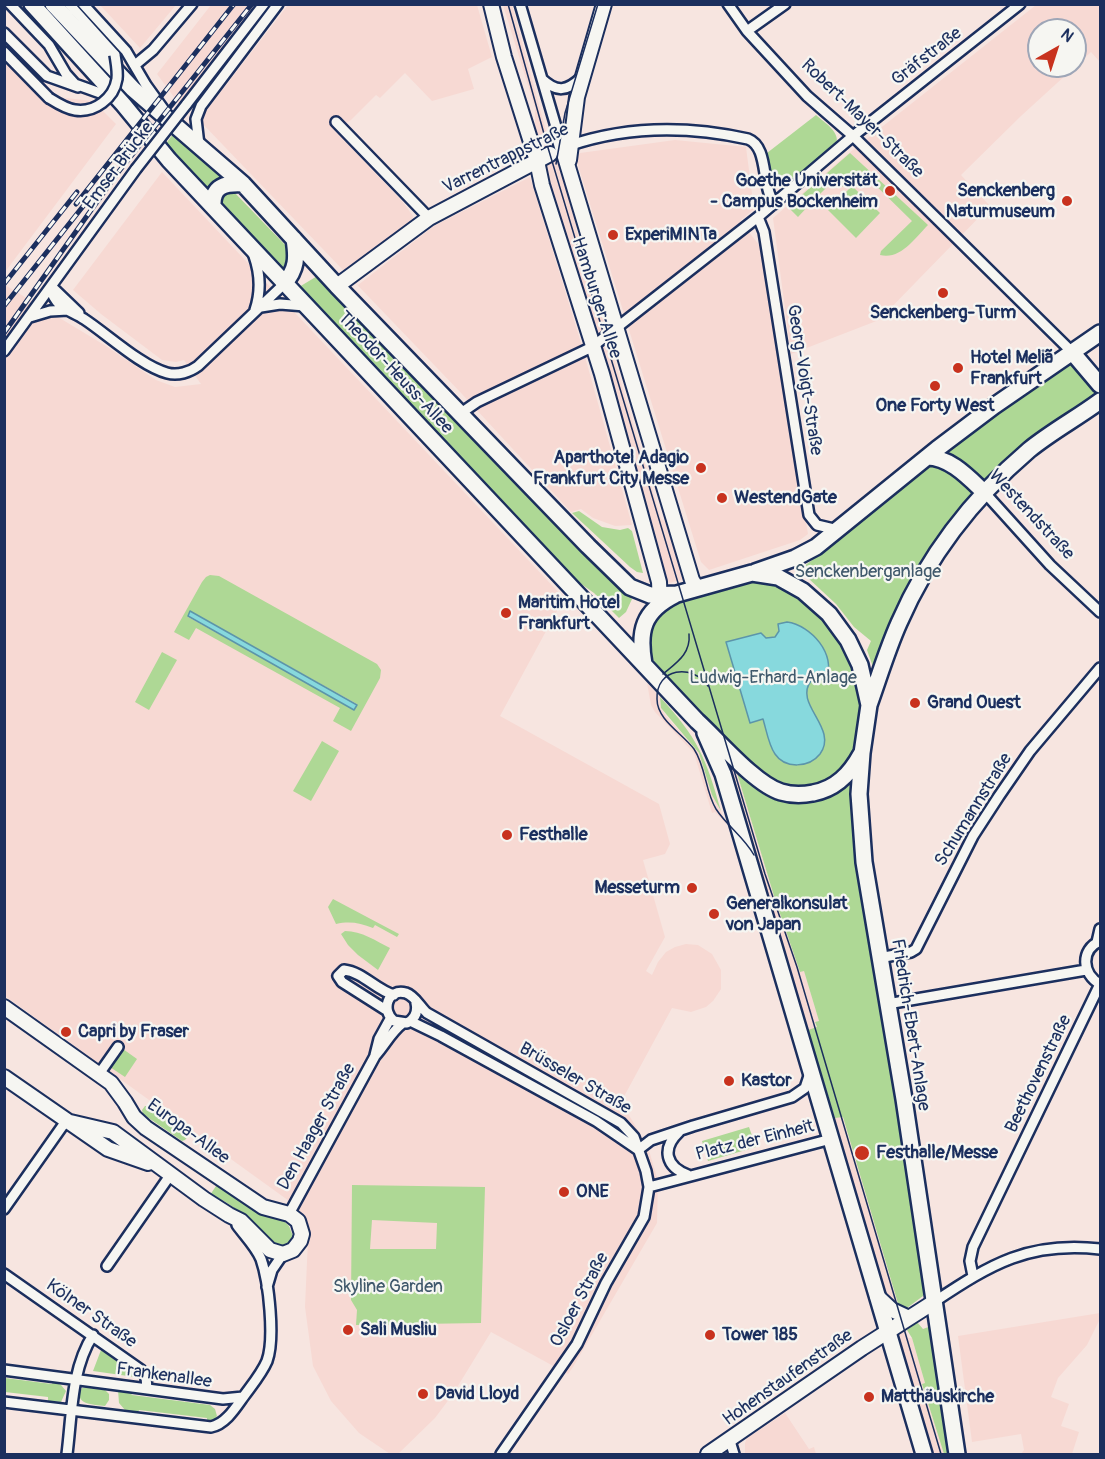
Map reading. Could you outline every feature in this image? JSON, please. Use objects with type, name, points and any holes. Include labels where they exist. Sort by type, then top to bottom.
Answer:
[{"type":"main road","name":"Theodor-Heuss-Allee","points":[[32,4],[123,104],[169,160],[644,664]]},
{"type":"main road","name":"Theodor-Heuss-Allee","points":[[53,4],[133,89],[243,184],[337,286],[609,567],[630,587],[657,598]]},
{"type":"main road","points":[[213,206],[214,195],[220,186],[230,183],[243,184]]},
{"type":"main road","points":[[284,284],[296,262],[294,239]]},
{"type":"main road","points":[[1101,333],[994,406],[838,530],[804,554],[752,573],[657,598],[642,630],[644,664],[697,721],[759,779],[780,792],[809,794],[827,789],[846,776],[862,753],[869,705],[898,625],[918,584],[951,532],[985,493],[1032,448],[1101,401]]},
{"type":"main road","name":"Robert-Mayer-Straße","points":[[1072,352],[1101,385]]},
{"type":"main road","name":"Westendstraße","points":[[927,457],[942,459],[985,493]]},
{"type":"main road","points":[[752,573],[788,582],[809,596],[829,614],[858,658],[864,674],[869,705]]},
{"type":"main road","points":[[697,721],[710,742],[723,774],[924,1455]]},
{"type":"main road","name":"Friedrich-Ebert-Anlage","points":[[862,753],[860,794],[862,840],[879,958],[904,1099],[957,1455]]},
{"type":"street","name":"Theodor-Heuss-Allee","points":[[10,4],[49,45],[69,78],[83,88]]},
{"type":"street","points":[[4,52],[49,98],[75,110],[98,106],[111,94],[117,80],[115,55],[69,4]]},
{"type":"street","name":"Theodor-Heuss-Allee","points":[[83,4],[126,51],[146,85],[178,128]]},
{"type":"street","points":[[135,65],[153,51],[192,4]]},
{"type":"street","points":[[199,145],[196,119],[201,106],[278,4]]},
{"type":"street","name":"Hamburger Allee","points":[[491,4],[504,57],[537,161],[542,185],[605,385],[659,582],[657,598]]},
{"type":"street","points":[[520,4],[560,146]]},
{"type":"street","points":[[542,185],[560,146],[577,97],[604,4]]},
{"type":"street","name":"Robert-Mayer-Straße","points":[[728,4],[747,31],[807,96],[854,136],[1072,352]]},
{"type":"street","points":[[747,31],[785,4]]},
{"type":"street","name":"Gräfstraße","points":[[461,413],[477,402],[592,347],[758,218],[854,136],[1020,4]]},
{"type":"street","name":"Emser Brücke","points":[[4,351],[126,182],[263,6]]},
{"type":"street","name":"Theodor-Heuss-Allee","points":[[4,33],[40,71],[52,79],[102,93],[123,104]]},
{"type":"street","points":[[542,79],[550,87],[560,89],[568,88],[583,77]]},
{"type":"street","points":[[336,122],[429,218]]},
{"type":"street","name":"Varrentrappstraße","points":[[337,286],[429,218],[537,161],[560,146],[637,130],[703,131],[754,142],[759,148],[767,193],[774,204]]},
{"type":"street","name":"Hamburger Allee","points":[[560,146],[692,580],[698,588]]},
{"type":"street","name":"Georg-Voigt-Straße","points":[[758,218],[764,232],[809,515],[817,525],[838,530]]},
{"type":"street","points":[[252,249],[258,266],[257,310]]},
{"type":"street","points":[[51,288],[83,317],[154,368],[170,374],[194,369],[284,284]]},
{"type":"street","points":[[51,288],[58,303],[83,317]]},
{"type":"street","points":[[257,310],[280,304],[305,306]]},
{"type":"street","points":[[30,317],[50,311],[69,310]]},
{"type":"street","name":"Westendstraße","points":[[985,493],[1050,565],[1101,612]]},
{"type":"street","name":"Schumannstraße","points":[[879,958],[916,949],[973,836],[999,796],[1030,751],[1101,669]]},
{"type":"street","points":[[1101,929],[1099,942],[1087,953],[1085,960],[1086,970],[1094,981],[1101,984]]},
{"type":"street","points":[[345,970],[351,971],[374,986],[394,994],[404,993],[414,998],[416,1003],[417,1012],[406,1022],[388,1014],[342,982],[338,979],[339,973],[345,970]]},
{"type":"street","points":[[887,1004],[1086,970]]},
{"type":"street","name":"Beethovenstraße","points":[[973,1276],[970,1261],[973,1247],[1101,984]]},
{"type":"street","points":[[388,1014],[388,1001],[394,994]]},
{"type":"street","name":"Brüsseler Straße","points":[[416,1003],[427,1013],[623,1125],[633,1135],[638,1150]]},
{"type":"street","name":"Europa-Allee","points":[[4,1007],[111,1083],[134,1118],[146,1128],[263,1207],[289,1214]]},
{"type":"street","name":"Den Haager Straße","points":[[375,1056],[388,1014]]},
{"type":"street","name":"Brüsseler Straße","points":[[406,1022],[441,1036],[596,1121],[638,1150]]},
{"type":"street","name":"Den Haager Straße","points":[[289,1214],[375,1056],[394,1031],[406,1022]]},
{"type":"street","points":[[99,1074],[118,1047]]},
{"type":"street","points":[[488,1063],[495,1057],[507,1059]]},
{"type":"street","name":"Platz der Einheit","points":[[638,1150],[651,1140],[792,1097],[805,1088],[811,1072]]},
{"type":"street","points":[[4,1077],[66,1121],[113,1132],[229,1215],[241,1221],[270,1250],[283,1254]]},
{"type":"street","points":[[4,1209],[66,1121]]},
{"type":"street","name":"Platz der Einheit","points":[[681,1131],[670,1141],[668,1157],[676,1170],[688,1175]]},
{"type":"street","name":"Platz der Einheit","points":[[649,1187],[831,1139]]},
{"type":"street","name":"Osloer Straße","points":[[501,1455],[577,1344],[606,1283],[644,1217],[649,1187],[638,1150]]},
{"type":"street","points":[[107,1266],[171,1174]]},
{"type":"street","points":[[267,1289],[272,1270],[283,1254],[293,1250],[300,1241],[302,1234],[298,1221],[289,1214]]},
{"type":"street","points":[[4,1402],[217,1426],[243,1397],[264,1368],[270,1352],[272,1333],[267,1289],[258,1255],[229,1215]]},
{"type":"street","points":[[888,1332],[973,1276],[1001,1262],[1037,1250],[1063,1246],[1101,1248]]},
{"type":"street","name":"Kölner Straße","points":[[4,1274],[141,1370],[146,1377],[147,1389]]},
{"type":"street","points":[[877,1296],[894,1312],[909,1318]]},
{"type":"street","name":"Hohenstaufenstraße","points":[[708,1455],[888,1332]]},
{"type":"street","points":[[67,1455],[76,1380],[81,1357],[93,1335]]},
{"type":"street","name":"Frankenallee","points":[[4,1371],[214,1398],[224,1407],[225,1415],[222,1421]]},
{"type":"street","points":[[214,1398],[243,1397]]},
{"type":"street","points":[[730,1441],[734,1455]]},
{"type":"shaded area","points":[[100,5],[176,5],[140,48]]},
{"type":"shaded area","points":[[211,5],[257,5],[179,104],[157,74]]},
{"type":"shaded area","points":[[288,5],[477,5],[492,57],[468,69],[474,89],[432,101],[405,73],[380,98],[376,95],[351,120],[334,130],[402,201],[413,216],[412,220],[345,270],[358,285],[434,226],[530,177],[582,346],[632,525],[615,526],[593,518],[581,509],[571,512],[462,394],[199,120]]},
{"type":"shaded area","points":[[503,5],[512,5],[553,157],[560,163],[579,223],[576,229],[661,519],[665,521],[684,579],[669,583],[663,570],[599,341],[563,229],[559,224],[535,127],[535,108]]},
{"type":"shaded area","name":"Goethe Universität - Campus Bockenheim","points":[[1036,5],[1100,5],[1100,62],[1091,52],[1087,56],[1087,18],[1027,18],[1027,78],[1063,78],[961,175],[990,206],[879,320],[791,354],[773,218],[849,153]]},
{"type":"shaded area","points":[[5,43],[62,101],[64,102],[66,98],[93,101],[116,124],[5,272]]},
{"type":"shaded area","points":[[675,140],[746,147],[754,209],[740,221],[760,246],[808,534],[800,540],[709,570],[701,562],[576,159],[580,153]]},
{"type":"shaded area","points":[[162,172],[564,598],[500,716],[659,804],[670,844],[665,854],[643,860],[665,937],[646,971],[652,975],[666,952],[686,944],[698,945],[712,954],[721,970],[721,989],[706,1007],[691,1012],[672,1008],[621,1102],[648,1147],[658,1181],[657,1223],[573,1367],[568,1374],[491,1332],[453,1394],[435,1418],[398,1454],[390,1454],[359,1433],[331,1401],[313,1366],[305,1307],[308,1239],[296,1206],[5,996],[5,285],[106,346],[156,380],[175,387],[201,384],[184,360],[176,362],[162,360],[73,290]]},
{"type":"shaded area","points":[[647,683],[660,697],[661,708],[666,716],[699,753],[726,824],[715,812],[712,813],[694,753],[651,705]]},
{"type":"shaded area","points":[[722,756],[736,770],[774,896],[800,971],[804,971],[819,1021],[815,1023],[908,1338],[912,1338],[925,1383],[922,1384],[944,1454],[930,1454],[893,1317],[832,1127],[837,1126],[790,975],[792,973],[765,896]]},
{"type":"shaded area","points":[[1100,1313],[1100,1319],[1087,1345],[1058,1378],[1051,1397],[1069,1404],[1061,1426],[1079,1432],[1072,1454],[1021,1454],[1024,1450],[1021,1434],[972,1442],[958,1336]]},
{"type":"shaded area","points":[[785,1413],[809,1449],[814,1447],[816,1454],[745,1454],[747,1438]]},
{"type":"green space","points":[[816,115],[834,132],[836,145],[786,187],[776,186],[771,181],[767,153]]},
{"type":"green space","points":[[173,134],[227,180],[209,191],[165,145]]},
{"type":"green space","points":[[850,153],[928,225],[907,247],[895,254],[880,255],[881,251],[912,221],[860,170],[843,187],[835,179],[815,199],[812,196],[809,200],[811,203],[798,217],[788,207]]},
{"type":"green space","points":[[852,186],[880,213],[856,238],[828,210]]},
{"type":"green space","points":[[228,190],[234,192],[290,250],[291,256],[285,270],[222,205],[220,200],[222,194]]},
{"type":"green space","points":[[319,275],[632,599],[626,612],[619,618],[594,593],[570,576],[299,287]]},
{"type":"green space","points":[[1069,363],[1096,392],[1096,395],[985,484],[944,452],[999,409]]},
{"type":"green space","name":"Senckenberganlage","points":[[934,465],[951,472],[974,494],[943,532],[916,573],[897,610],[875,667],[873,667],[867,650],[871,641],[854,627],[836,604],[808,578],[804,566],[830,547],[923,468]]},
{"type":"green space","points":[[579,511],[602,527],[620,530],[628,528],[632,531],[643,573],[630,567],[572,513]]},
{"type":"green space","points":[[219,576],[377,664],[381,670],[380,678],[351,731],[333,721],[340,708],[196,628],[189,640],[174,632],[206,577]],"holes":[[[191,612],[357,704],[355,709],[188,617]]]},
{"type":"green space","name":"Ludwig-Erhard-Anlage","points":[[750,581],[768,583],[784,589],[814,610],[839,639],[855,670],[860,692],[861,717],[854,754],[845,770],[818,786],[785,787],[776,784],[755,769],[671,682],[657,666],[650,653],[651,626],[660,612],[677,602],[702,593]]},
{"type":"green space","points":[[162,652],[177,660],[149,710],[135,702]]},
{"type":"green space","points":[[660,697],[673,711],[699,750],[721,811],[712,795],[699,753],[661,708]]},
{"type":"green space","points":[[322,741],[339,751],[311,801],[293,791]]},
{"type":"green space","points":[[736,770],[754,788],[769,797],[795,804],[820,800],[855,781],[861,893],[883,1013],[925,1281],[923,1296],[907,1308],[899,1307],[843,1117],[835,1118],[808,1030],[817,1027],[815,1022],[819,1021],[804,971],[800,972],[774,896]]},
{"type":"green space","points":[[333,899],[399,934],[397,937],[375,925],[373,928],[355,923],[336,924],[328,907]]},
{"type":"green space","points":[[345,931],[363,935],[390,948],[378,970],[348,945],[341,934]]},
{"type":"green space","points":[[123,1049],[137,1059],[125,1077],[110,1067]]},
{"type":"green space","points":[[145,1106],[149,1106],[189,1135],[182,1141],[143,1114],[142,1110]]},
{"type":"green space","points":[[749,1127],[756,1147],[708,1161],[702,1141]]},
{"type":"green space","points":[[218,1183],[265,1215],[285,1222],[293,1236],[287,1246],[276,1250],[238,1211],[210,1195]]},
{"type":"green space","name":"Skyline Garden","points":[[352,1185],[485,1187],[481,1323],[356,1325],[357,1310],[351,1300]],"holes":[[[372,1220],[437,1223],[436,1249],[370,1249]]]},
{"type":"green space","points":[[917,1322],[923,1329],[931,1326],[954,1454],[944,1454],[922,1384],[925,1383],[912,1338],[907,1330]]},
{"type":"green space","points":[[101,1350],[136,1375],[135,1377],[93,1371]]},
{"type":"green space","points":[[5,1378],[52,1384],[53,1381],[66,1391],[61,1402],[48,1401],[48,1397],[5,1392]]},
{"type":"green space","points":[[82,1388],[105,1390],[109,1394],[109,1400],[105,1406],[86,1403],[82,1400],[80,1393]]},
{"type":"green space","points":[[118,1390],[130,1392],[132,1395],[210,1405],[215,1409],[217,1416],[212,1422],[207,1422],[207,1418],[125,1410],[119,1403]]},
{"type":"water","points":[[190,611],[357,705],[354,710],[188,616]]},
{"type":"water","points":[[787,622],[796,624],[813,635],[825,651],[828,660],[826,679],[811,681],[807,690],[807,698],[824,735],[824,744],[815,759],[797,765],[779,759],[775,754],[763,719],[750,723],[726,642],[761,633],[766,638],[775,637],[779,631],[778,624]]},
{"type":"tram line","points":[[508,4],[546,141],[765,874],[797,967],[941,1454]]},
{"type":"tram line","points":[[556,164],[565,113],[598,4]]},
{"type":"tram line","points":[[663,674],[685,653],[689,634]]},
{"type":"tram line","points":[[708,686],[693,674],[676,672],[668,675],[658,689],[658,707],[666,720],[694,749],[701,763],[712,802],[754,855]]},
{"type":"railway","points":[[76,204],[234,4]]},
{"type":"railway","points":[[4,333],[116,175],[252,4]]},
{"type":"railway","points":[[4,284],[77,192]]},
{"type":"railway","points":[[4,306],[88,200]]},
{"type":"place","name":"Goethe Universität - Campus Bockenheim","points":[[890,191]]},
{"type":"place","name":"Senckenberg Naturmuseum","points":[[1067,201]]},
{"type":"place","name":"ExperiMINTa","points":[[613,235]]},
{"type":"place","name":"Senckenberg-Turm","points":[[943,293]]},
{"type":"place","name":"Hotel Meliã Frankfurt","points":[[958,368]]},
{"type":"place","name":"One Forty West","points":[[935,386]]},
{"type":"place","name":"Aparthotel Adagio Frankfurt City Messe","points":[[701,468]]},
{"type":"place","name":"WestendGate","points":[[722,498]]},
{"type":"place","name":"Maritim Hotel Frankfurt","points":[[506,613]]},
{"type":"place","name":"Grand Ouest","points":[[915,703]]},
{"type":"place","name":"Festhalle","points":[[507,835]]},
{"type":"place","name":"Messeturm","points":[[692,888]]},
{"type":"place","name":"Generalkonsulat von Japan","points":[[714,914]]},
{"type":"place","name":"Capri by Fraser","points":[[66,1032]]},
{"type":"place","name":"Kastor","points":[[729,1081]]},
{"type":"place","name":"Festhalle/Messe","points":[[862,1153]]},
{"type":"place","name":"ONE","points":[[564,1192]]},
{"type":"place","name":"Sali Musliu","points":[[348,1330]]},
{"type":"place","name":"Tower 185","points":[[710,1335]]},
{"type":"place","name":"David Lloyd","points":[[423,1394]]},
{"type":"place","name":"Matthäuskirche","points":[[869,1397]]}]
